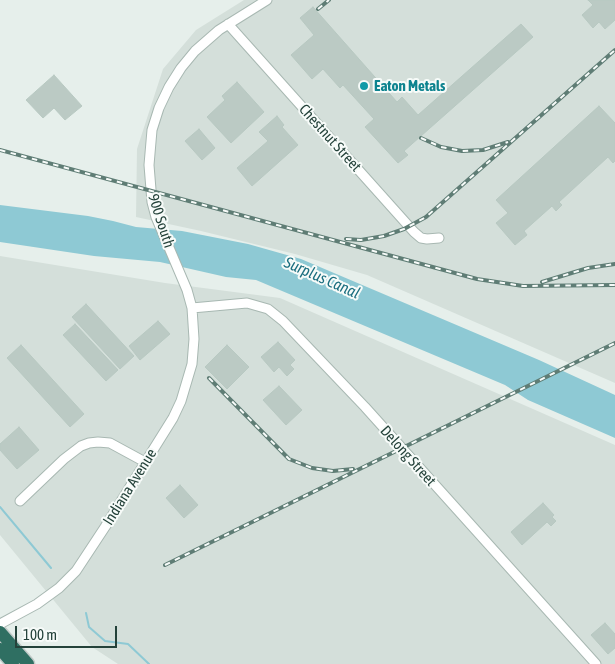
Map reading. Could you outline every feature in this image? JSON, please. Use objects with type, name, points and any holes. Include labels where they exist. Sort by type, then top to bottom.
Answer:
[{"type":"highway","points":[[0,632],[28,664]]},
{"type":"highway","points":[[0,649],[13,664]]},
{"type":"street","name":"900 South","points":[[192,308],[187,290],[156,217],[152,202],[149,165],[150,142],[157,113],[169,87],[188,59],[202,43],[228,24],[267,0]]},
{"type":"street","name":"Chestnut Street","points":[[228,24],[414,232],[422,238],[439,238]]},
{"type":"street","name":"Delong Street","points":[[192,308],[247,302],[268,309],[283,321],[365,407],[596,664]]},
{"type":"street","name":"Indiana Avenue","points":[[0,624],[37,604],[59,588],[76,571],[97,541],[173,418],[192,364],[194,339],[192,308]]},
{"type":"street","points":[[20,501],[70,454],[89,443],[110,443],[145,462]]},
{"type":"shaded area","points":[[244,0],[615,0],[615,383],[367,275],[295,254],[136,217],[137,149],[163,69],[196,30]]},
{"type":"shaded area","points":[[0,256],[165,283],[280,298],[615,445],[615,664],[118,664],[92,647],[0,535]]},
{"type":"water","name":"Surplus Canal","points":[[0,205],[88,216],[136,227],[182,231],[248,244],[301,259],[539,360],[615,395],[615,438],[528,400],[505,385],[256,280],[226,277],[160,262],[94,256],[0,242]]},
{"type":"building","points":[[588,0],[615,0],[615,20],[605,29],[599,22],[593,28],[582,15],[593,5]]},
{"type":"building","name":"Eaton Metals","points":[[313,7],[397,102],[402,97],[418,115],[521,24],[533,37],[404,151],[408,155],[398,163],[365,127],[374,119],[343,85],[340,88],[323,69],[312,79],[291,55],[314,35],[300,18]]},
{"type":"building","points":[[54,75],[82,106],[65,120],[54,108],[43,118],[26,100]]},
{"type":"building","points":[[237,82],[264,112],[231,143],[207,117],[225,100],[222,96]]},
{"type":"building","points":[[599,106],[615,123],[615,161],[613,163],[608,157],[559,202],[562,205],[556,211],[552,206],[524,231],[527,235],[515,245],[496,223],[508,213],[496,200]]},
{"type":"building","points":[[277,116],[284,125],[282,127],[298,145],[252,186],[237,168],[268,141],[259,132]]},
{"type":"building","points":[[199,129],[215,148],[202,160],[185,141]]},
{"type":"building","points":[[86,304],[134,356],[120,369],[72,317]]},
{"type":"building","points":[[158,321],[170,334],[140,360],[129,346]]},
{"type":"building","points":[[75,324],[118,370],[106,381],[63,335]]},
{"type":"building","points":[[278,342],[295,360],[290,365],[294,369],[287,376],[279,367],[274,372],[261,357]]},
{"type":"building","points":[[21,345],[84,414],[70,427],[7,358]]},
{"type":"building","points":[[227,345],[249,367],[227,389],[205,367]]},
{"type":"building","points":[[279,386],[302,410],[286,425],[263,400]]},
{"type":"building","points":[[19,427],[39,450],[17,469],[0,450],[0,444]]},
{"type":"building","points":[[180,485],[198,505],[184,518],[166,498]]},
{"type":"building","points":[[543,503],[554,515],[552,517],[556,521],[551,526],[547,522],[522,545],[511,532]]},
{"type":"building","points":[[605,623],[615,634],[615,648],[608,654],[591,635]]},
{"type":"waterway","points":[[0,507],[51,568]]},
{"type":"waterway","points":[[86,613],[89,627],[105,641],[128,644],[149,664]]},
{"type":"railway","points":[[318,9],[329,0]]},
{"type":"railway","points":[[346,239],[361,240],[384,236],[404,229],[426,217],[615,50]]},
{"type":"railway","points":[[421,138],[441,147],[462,151],[483,150],[508,142]]},
{"type":"railway","points":[[0,150],[477,279],[523,286],[615,285]]},
{"type":"railway","points":[[542,282],[588,268],[615,264]]},
{"type":"railway","points":[[165,565],[615,343]]},
{"type":"railway","points":[[209,378],[289,459],[312,468],[333,471],[353,469]]},
{"type":"place","name":"Eaton Metals","points":[[364,86]]}]
